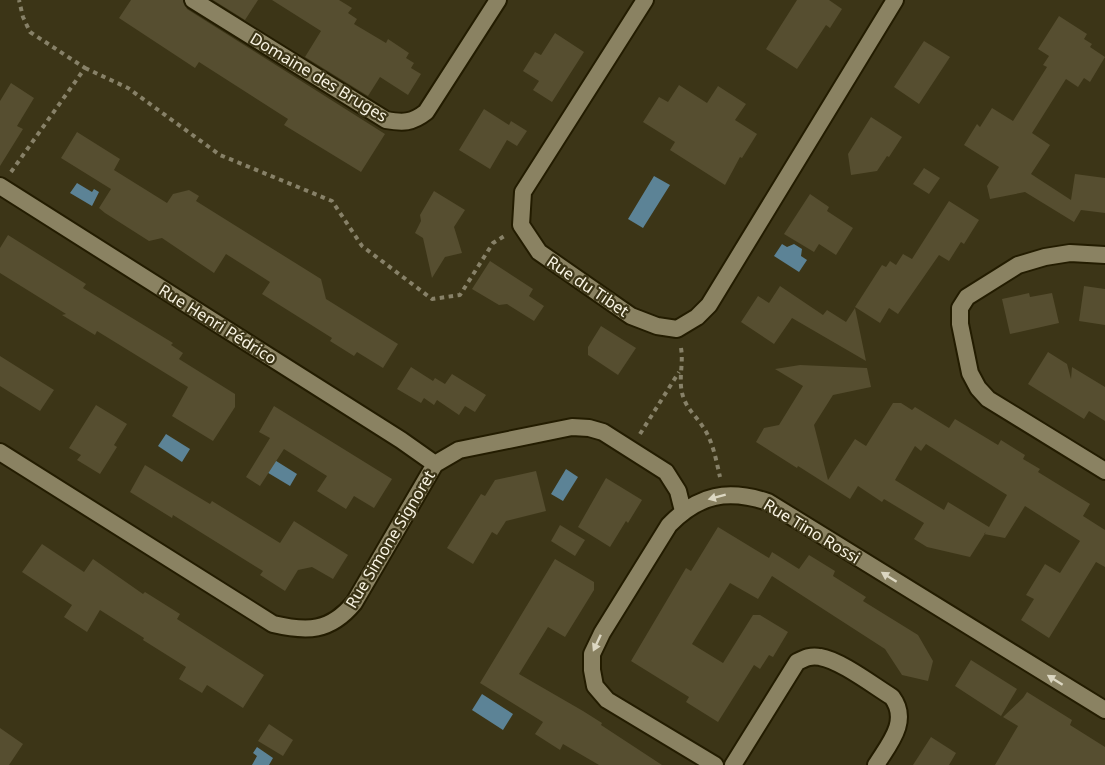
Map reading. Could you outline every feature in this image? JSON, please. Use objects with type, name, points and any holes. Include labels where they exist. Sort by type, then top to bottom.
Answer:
[{"type":"street","name":"Domaine des Bruges","points":[[193,0],[386,120],[403,123],[416,120],[426,112],[498,0]]},
{"type":"street","points":[[521,225],[523,192],[645,0]]},
{"type":"street","points":[[677,329],[697,317],[709,305],[895,0]]},
{"type":"street","name":"Rue Henri Pédrico","points":[[0,186],[401,440],[435,465]]},
{"type":"street","name":"Rue du Tibet","points":[[521,225],[539,252],[631,316],[657,326],[677,329]]},
{"type":"street","points":[[1105,255],[1070,253],[1018,265],[967,297],[960,308],[960,324],[970,373],[978,388],[988,399],[1105,471]]},
{"type":"street","name":"Rue Simone Signoret","points":[[0,452],[273,624],[296,629],[321,628],[343,616],[354,603],[435,465],[459,450],[572,427],[589,428],[603,432],[666,472],[678,491],[683,511]]},
{"type":"street","points":[[715,765],[607,700],[595,686],[592,654],[602,633],[669,525],[683,511],[725,494]]},
{"type":"street","name":"Rue Tino Rossi","points":[[725,494],[747,496],[768,502],[1105,710]]},
{"type":"street","points":[[733,765],[797,662],[808,657],[820,656],[843,666],[892,698],[898,706],[900,717],[897,729],[876,765]]},
{"type":"path","points":[[19,0],[30,32],[85,68],[128,88],[220,155],[332,201],[363,246],[432,299],[460,295],[493,243],[521,225]]},
{"type":"path","points":[[0,186],[85,68]]},
{"type":"path","points":[[677,329],[683,359],[680,371],[683,398],[712,444],[725,494]]},
{"type":"path","points":[[630,449],[674,377],[680,371]]},
{"type":"water","points":[[654,176],[670,185],[643,228],[628,219]]},
{"type":"water","points":[[77,183],[92,192],[94,189],[99,192],[92,206],[70,193]]},
{"type":"water","points":[[782,244],[787,247],[794,244],[802,249],[801,256],[807,260],[799,272],[774,256]]},
{"type":"water","points":[[166,434],[190,449],[182,462],[158,446]]},
{"type":"water","points":[[273,459],[297,474],[290,486],[265,471]]},
{"type":"water","points":[[566,469],[578,477],[563,501],[551,494]]},
{"type":"water","points":[[482,694],[513,714],[503,730],[472,710]]},
{"type":"water","points":[[257,747],[273,758],[269,765],[252,765],[257,756],[253,753]]},
{"type":"building","points":[[131,0],[183,0],[187,9],[385,134],[361,172],[284,125],[288,119],[199,62],[195,68],[119,18]]},
{"type":"building","points":[[213,0],[258,0],[245,20]]},
{"type":"building","points":[[272,0],[339,0],[352,8],[348,13],[357,19],[354,24],[386,43],[388,39],[409,53],[406,58],[414,63],[411,68],[421,74],[408,95],[380,77],[368,96],[305,57],[321,31]]},
{"type":"building","points":[[797,0],[829,0],[842,9],[830,28],[826,25],[797,69],[766,49]]},
{"type":"building","points":[[1059,16],[1087,34],[1084,39],[1092,44],[1090,47],[1105,57],[1090,82],[1084,78],[1078,87],[1066,79],[1032,133],[1050,145],[1031,174],[1071,200],[1075,174],[1105,178],[1105,213],[1081,210],[1074,222],[1025,192],[990,199],[987,186],[999,167],[964,145],[977,124],[980,127],[992,108],[1013,121],[1047,67],[1043,65],[1049,56],[1038,49]]},
{"type":"building","points":[[555,33],[584,52],[552,102],[533,90],[539,81],[523,71],[535,52],[541,55]]},
{"type":"building","points":[[924,41],[950,57],[919,104],[894,87]]},
{"type":"building","points":[[11,83],[34,98],[17,126],[23,129],[0,166],[0,101]]},
{"type":"building","points":[[679,85],[707,103],[718,86],[746,104],[735,120],[757,134],[742,158],[740,157],[725,185],[670,150],[675,142],[643,122],[659,97],[668,102]]},
{"type":"building","points":[[484,109],[509,125],[511,121],[527,131],[517,146],[507,140],[490,169],[459,150]]},
{"type":"building","points":[[871,117],[902,137],[877,171],[851,175],[848,154]]},
{"type":"building","points":[[77,132],[120,159],[114,170],[167,203],[173,194],[189,190],[199,196],[196,201],[321,279],[326,299],[398,344],[383,368],[357,352],[354,356],[330,341],[332,338],[262,294],[270,282],[226,254],[214,273],[162,238],[149,241],[105,213],[99,208],[111,189],[61,158]]},
{"type":"building","points":[[924,168],[940,178],[929,194],[913,184]]},
{"type":"building","points":[[434,191],[465,210],[454,227],[462,253],[445,257],[432,278],[423,238],[415,233],[421,221],[420,215]]},
{"type":"building","points":[[810,194],[829,207],[827,211],[853,228],[836,255],[819,244],[814,252],[784,234]]},
{"type":"building","points":[[949,201],[979,220],[964,244],[961,242],[949,261],[939,255],[898,314],[889,308],[880,323],[855,307],[882,265],[886,267],[890,261],[896,265],[903,254],[912,259]]},
{"type":"building","points":[[8,235],[86,284],[83,288],[173,343],[171,345],[183,353],[179,359],[235,394],[235,407],[213,441],[172,416],[188,387],[97,331],[95,335],[62,315],[66,314],[0,273],[0,248]]},
{"type":"building","points":[[490,261],[533,289],[529,296],[544,306],[534,321],[507,304],[499,305],[472,289]]},
{"type":"building","points":[[780,286],[823,315],[827,310],[846,322],[855,308],[866,361],[792,318],[774,344],[741,322],[758,296],[769,303]]},
{"type":"building","points":[[1084,286],[1105,289],[1105,325],[1079,321]]},
{"type":"building","points":[[1029,293],[1030,297],[1052,293],[1059,323],[1010,334],[1002,299]]},
{"type":"building","points":[[601,326],[636,348],[618,375],[588,355],[588,347]]},
{"type":"building","points":[[1048,352],[1067,364],[1071,379],[1072,367],[1105,387],[1105,421],[1089,411],[1084,419],[1028,384]]},
{"type":"building","points":[[0,356],[54,390],[40,411],[0,386]]},
{"type":"building","points":[[800,365],[867,368],[871,387],[833,395],[814,425],[828,480],[855,439],[866,446],[893,403],[901,403],[912,410],[915,407],[949,428],[955,419],[998,445],[1001,440],[1025,455],[1023,459],[1040,469],[1038,472],[1090,504],[1083,516],[1105,530],[1105,567],[1096,562],[1049,638],[1021,620],[1034,599],[1026,595],[1045,564],[1060,573],[1080,541],[1025,506],[1005,538],[985,534],[970,557],[927,547],[914,539],[924,523],[884,499],[882,502],[858,486],[850,499],[756,442],[764,428],[779,425],[803,386],[775,369]],"holes":[[[926,444],[1007,495],[989,527],[948,502],[944,510],[895,480],[915,446],[921,451]]]},
{"type":"building","points":[[411,367],[433,381],[435,378],[445,384],[452,374],[486,395],[475,412],[465,406],[459,415],[437,400],[434,405],[424,398],[421,403],[397,389]]},
{"type":"building","points":[[96,405],[127,424],[114,445],[117,447],[100,474],[77,460],[81,455],[69,448]]},
{"type":"building","points":[[274,406],[392,479],[374,508],[354,496],[346,509],[317,491],[327,476],[284,449],[260,486],[246,477],[270,438],[259,432]]},
{"type":"building","points":[[145,465],[210,504],[212,501],[280,543],[294,521],[348,555],[333,579],[312,567],[298,570],[285,591],[260,575],[263,571],[173,515],[172,518],[130,492]]},
{"type":"building","points":[[536,471],[546,511],[506,521],[497,535],[492,532],[473,564],[447,548],[481,494],[485,496],[495,480]]},
{"type":"building","points":[[606,478],[642,500],[610,547],[578,527]]},
{"type":"building","points":[[560,525],[585,540],[575,556],[551,541]]},
{"type":"building","points":[[718,527],[769,558],[772,552],[799,569],[809,555],[835,571],[833,576],[866,597],[863,601],[918,635],[933,661],[928,681],[902,675],[885,649],[772,576],[758,599],[730,583],[692,644],[723,663],[753,615],[760,615],[788,632],[773,657],[769,655],[760,669],[754,665],[718,722],[686,702],[689,697],[631,661],[686,568],[691,571]]},
{"type":"building","points":[[42,544],[84,572],[93,559],[143,594],[145,592],[180,614],[177,619],[264,675],[243,708],[207,685],[202,693],[179,679],[186,667],[100,610],[87,632],[64,617],[72,605],[22,572]]},
{"type":"building","points":[[555,559],[594,582],[594,590],[565,637],[548,627],[519,674],[602,723],[601,725],[662,765],[599,765],[563,744],[560,750],[535,734],[543,722],[480,683]]},
{"type":"building","points":[[971,660],[1017,689],[1001,716],[955,686]]},
{"type":"building","points":[[1027,692],[1072,720],[1070,725],[1105,747],[1105,765],[995,765],[1018,726],[1003,717]]},
{"type":"building","points":[[269,724],[293,740],[283,756],[258,741]]},
{"type":"building","points":[[0,728],[23,744],[9,765],[0,765]]},
{"type":"building","points":[[931,737],[956,753],[949,765],[913,765]]}]
